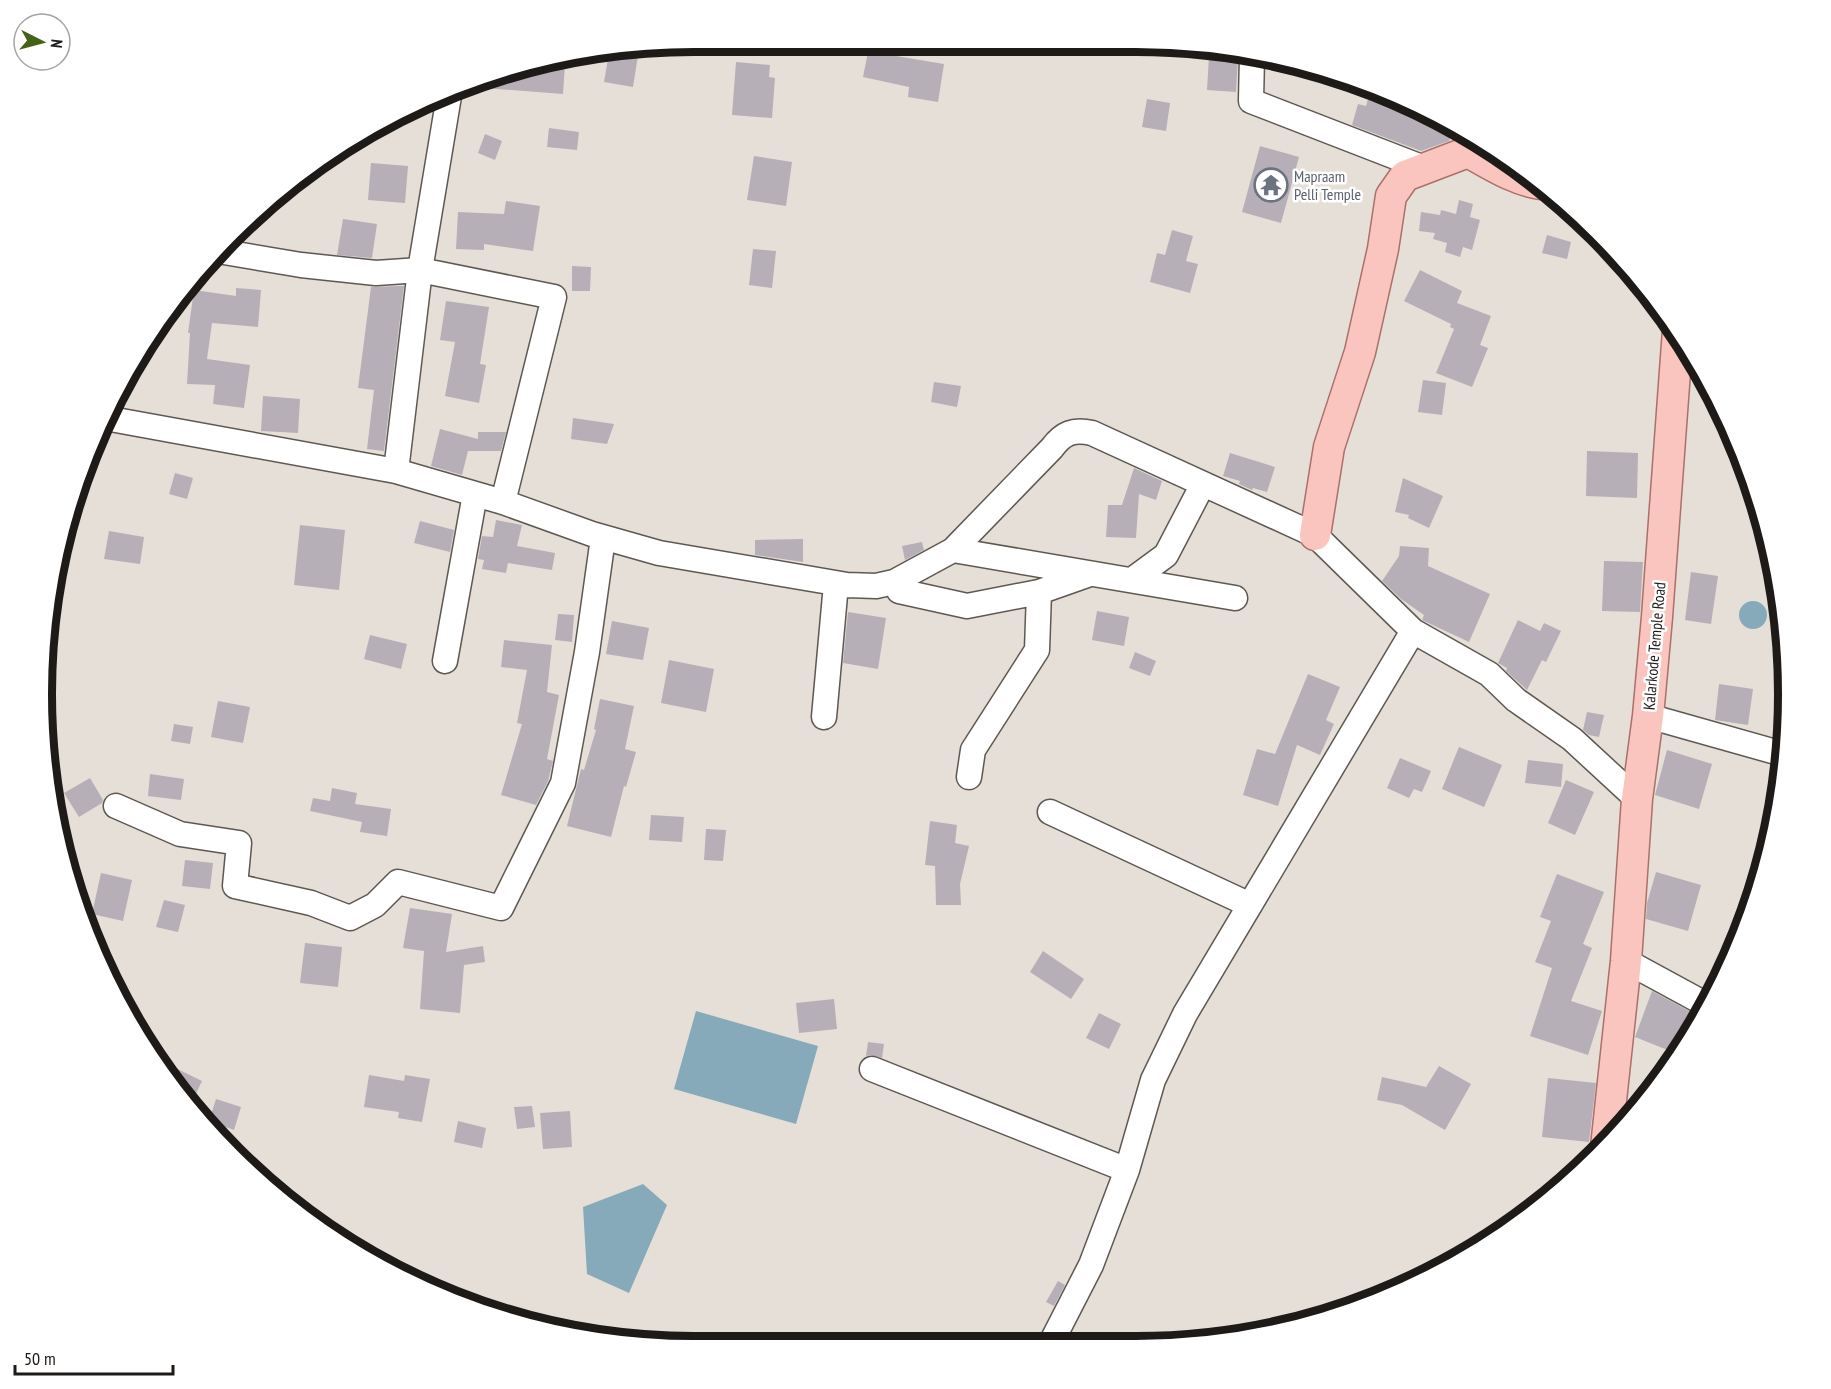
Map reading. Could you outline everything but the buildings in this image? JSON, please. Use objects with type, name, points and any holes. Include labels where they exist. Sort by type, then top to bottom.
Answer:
[{"type":"main road","points":[[1315,535],[1329,447],[1360,352],[1383,249],[1391,196],[1405,177],[1469,146]]},
{"type":"main road","points":[[1476,150],[1495,167],[1513,175]]},
{"type":"main road","name":"Kalarkode Temple Road","points":[[1608,1130],[1626,961],[1637,800],[1648,716],[1677,349]]},
{"type":"street","points":[[1252,63],[1251,101],[1424,168]]},
{"type":"street","points":[[396,471],[420,270],[448,101]]},
{"type":"street","points":[[230,252],[301,265],[376,273],[420,270],[554,297],[503,502]]},
{"type":"street","points":[[115,420],[396,471],[503,502],[603,538],[659,554],[836,584],[876,586],[894,582],[953,550],[1059,438],[1068,432],[1080,430],[1092,433],[1315,535],[1413,631],[1489,674],[1516,700],[1572,739],[1637,800]]},
{"type":"street","points":[[1132,580],[1166,555],[1203,484]]},
{"type":"street","points":[[445,661],[476,494]]},
{"type":"street","points":[[116,806],[180,834],[239,843],[235,886],[311,903],[350,918],[375,905],[398,882],[501,908],[562,783],[588,652],[603,538]]},
{"type":"street","points":[[953,550],[1235,598]]},
{"type":"street","points":[[894,582],[899,591],[968,606],[1039,592],[1092,573]]},
{"type":"street","points":[[824,717],[836,584]]},
{"type":"street","points":[[969,777],[973,750],[1037,650],[1039,592]]},
{"type":"street","points":[[1055,1336],[1091,1265],[1126,1170],[1153,1080],[1185,1014],[1413,631]]},
{"type":"street","points":[[1648,716],[1775,752]]},
{"type":"street","points":[[1050,812],[1250,904]]},
{"type":"street","points":[[1626,961],[1700,1001]]},
{"type":"street","points":[[872,1069],[1126,1170]]},
{"type":"water","points":[[1753,601],[1763,605],[1767,615],[1763,625],[1753,629],[1743,625],[1739,615],[1743,605]]},
{"type":"water","points":[[696,1011],[818,1046],[796,1124],[674,1089]]},
{"type":"water","points":[[643,1184],[667,1205],[629,1293],[587,1274],[583,1207]]},
{"type":"place","name":"Mapraam Pelli Temple","points":[[1271,185]]}]
